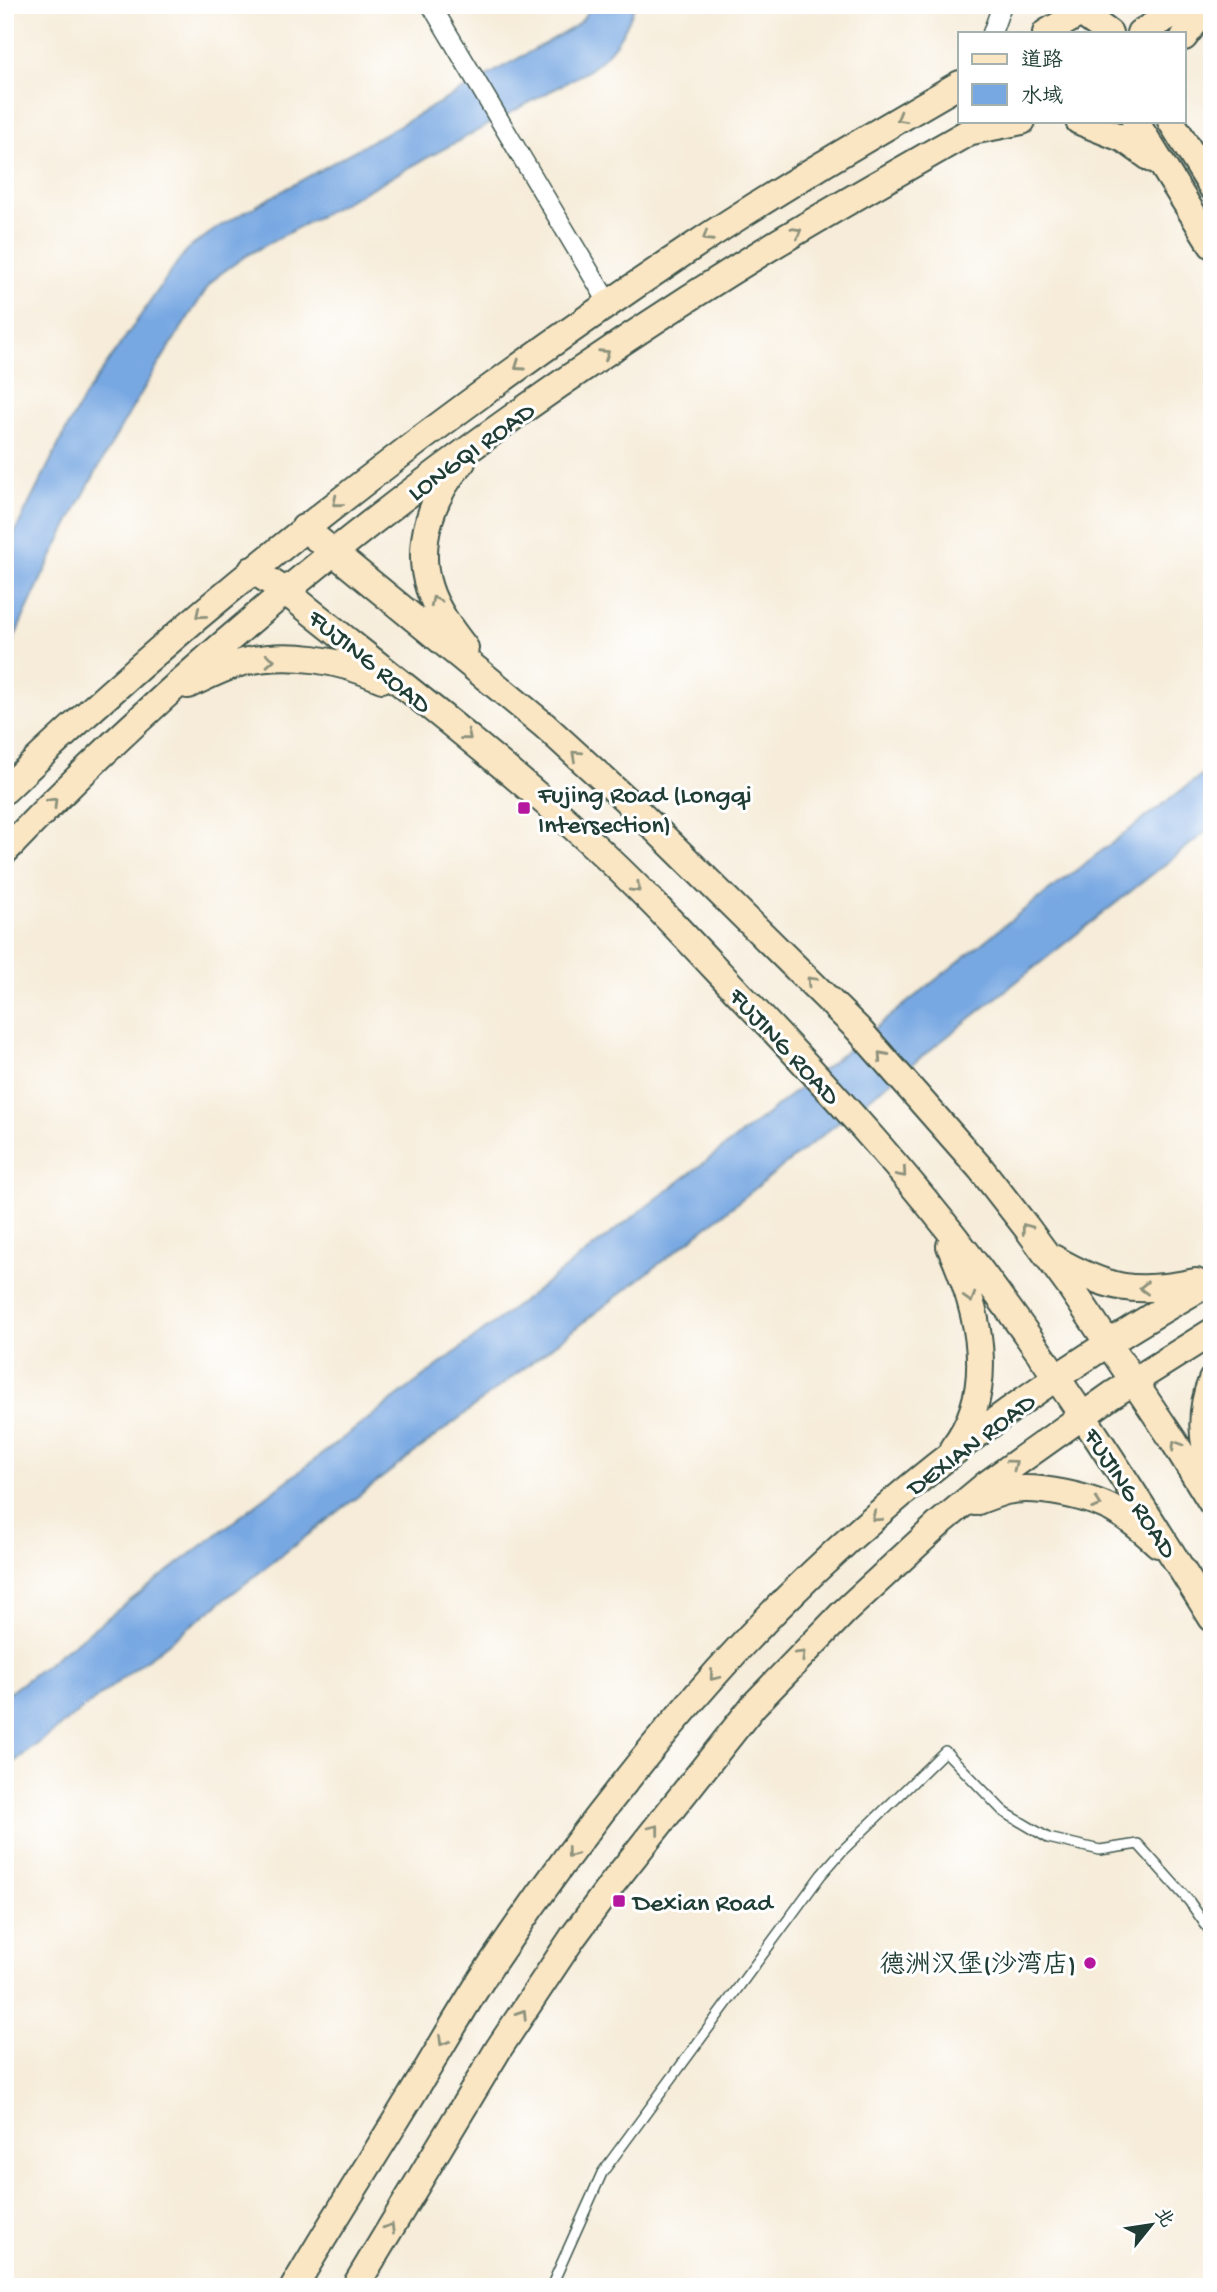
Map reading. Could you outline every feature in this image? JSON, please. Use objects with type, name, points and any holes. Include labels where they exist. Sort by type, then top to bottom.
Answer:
[{"type":"street","points":[[431,5],[608,304]]},
{"type":"street","points":[[992,32],[1002,5]]},
{"type":"street","points":[[1142,32],[1188,5]]},
{"type":"street","points":[[1186,34],[1209,5]]},
{"type":"street","points":[[1048,32],[1085,14],[1109,32]]},
{"type":"street","name":"LONGQI ROAD","points":[[5,790],[111,691],[252,570],[436,426],[608,304],[750,210],[958,85]]},
{"type":"street","name":"LONGQI ROAD","points":[[5,851],[65,789],[161,698],[285,591],[489,435],[575,374],[745,263],[979,126],[1013,122]]},
{"type":"street","points":[[1082,122],[1124,139],[1146,153],[1166,172]]},
{"type":"street","points":[[1136,122],[1212,245]]},
{"type":"street","points":[[1176,126],[1212,187]]},
{"type":"street","points":[[489,435],[452,473],[432,509],[426,535],[425,565],[429,589],[451,631],[506,694]]},
{"type":"street","points":[[304,528],[506,694],[626,800],[858,1029],[981,1169],[1045,1253],[1212,1503]]},
{"type":"street","name":"FUJING ROAD","points":[[252,570],[285,591],[509,770],[591,842],[811,1068],[935,1212],[985,1276],[1122,1473],[1212,1618]]},
{"type":"street","points":[[161,698],[220,670],[245,662],[272,659],[336,662],[365,671],[413,694]]},
{"type":"street","points":[[935,1212],[971,1299],[980,1348],[979,1378],[965,1433],[942,1463]]},
{"type":"street","points":[[1045,1253],[1095,1281],[1116,1287],[1162,1288],[1212,1280]]},
{"type":"street","name":"DEXIAN ROAD","points":[[294,2287],[492,1963],[612,1799],[718,1672],[763,1623],[860,1531],[942,1463],[1107,1344],[1212,1280]]},
{"type":"street","name":"DEXIAN ROAD","points":[[355,2287],[499,2048],[550,1970],[612,1884],[754,1705],[844,1612],[987,1484],[1132,1381],[1212,1332]]},
{"type":"street","points":[[1212,1380],[1202,1411],[1202,1425],[1212,1474]]},
{"type":"street","points":[[960,1507],[1008,1490],[1041,1490],[1066,1495],[1118,1512],[1176,1560]]},
{"type":"lane","points":[[551,2287],[602,2173],[821,1875],[842,1851],[945,1751],[1004,1812],[1048,1838],[1100,1850],[1138,1844],[1189,1901],[1212,1934]]},
{"type":"water","points":[[591,5],[635,5],[616,43],[586,72],[247,255],[210,284],[152,374],[98,467],[49,562],[5,660],[5,552],[84,397],[189,248],[220,226],[574,27],[583,19]]},
{"type":"water","points":[[1212,767],[1212,827],[695,1236],[5,1769],[5,1696],[752,1126],[1016,916]]},
{"type":"place","name":"Fujing Road (Longqi Intersection)","points":[[524,808]]},
{"type":"place","name":"Dexian Road","points":[[619,1901]]},
{"type":"place","name":"德洲汉堡(沙湾店)","points":[[1090,1963]]}]
